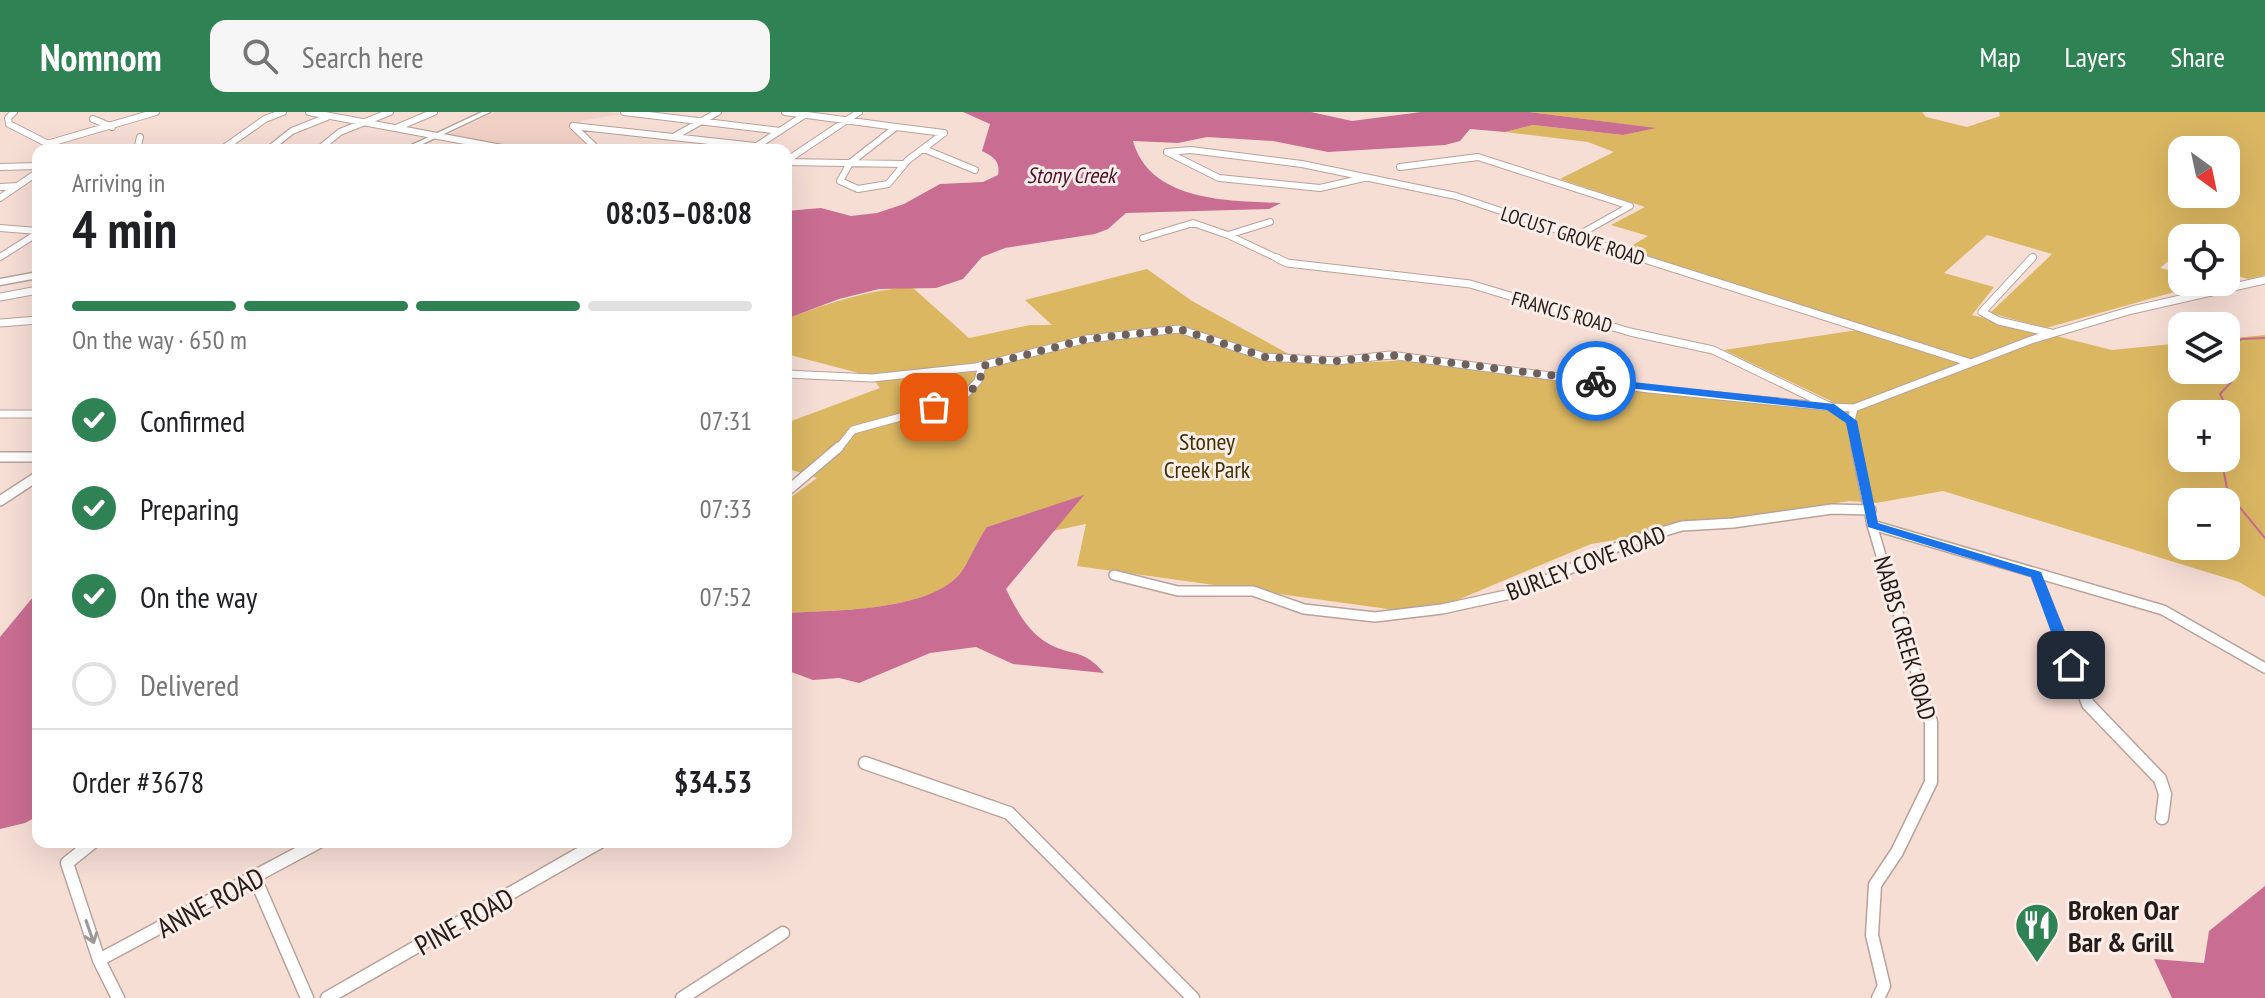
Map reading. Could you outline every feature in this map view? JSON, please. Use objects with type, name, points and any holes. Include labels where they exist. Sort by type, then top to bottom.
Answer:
[{"type":"street","points":[[14,112],[8,118],[9,124],[47,144],[156,112]]},
{"type":"street","points":[[230,144],[265,119],[283,112]]},
{"type":"street","points":[[309,112],[476,144]]},
{"type":"street","points":[[325,144],[340,132],[390,112]]},
{"type":"street","points":[[395,129],[434,112]]},
{"type":"street","points":[[416,144],[487,112]]},
{"type":"street","points":[[624,112],[780,131]]},
{"type":"street","points":[[673,137],[718,112]]},
{"type":"street","points":[[785,112],[898,125],[943,132],[904,164],[892,182],[862,189],[844,186],[840,181],[850,163],[898,125]]},
{"type":"street","points":[[792,157],[859,112]]},
{"type":"street","points":[[759,144],[806,114]]},
{"type":"street","points":[[276,144],[292,131],[330,116]]},
{"type":"street","points":[[93,119],[112,127]]},
{"type":"street","points":[[592,144],[573,126],[723,144]]},
{"type":"street","points":[[138,144],[140,137]]},
{"type":"street","points":[[924,149],[975,170]]},
{"type":"street","name":"LOCUST GROVE ROAD","points":[[1367,177],[1320,188],[1219,178],[1167,152],[1191,150],[1302,164],[1367,177],[1456,196],[1971,363]]},
{"type":"street","points":[[1400,167],[1478,157],[1630,206],[1575,237]]},
{"type":"street","points":[[792,161],[904,164]]},
{"type":"street","points":[[0,167],[32,169]]},
{"type":"street","points":[[0,198],[32,174]]},
{"type":"street","points":[[0,187],[17,186]]},
{"type":"street","points":[[1228,235],[1270,222]]},
{"type":"street","name":"FRANCIS ROAD","points":[[1143,238],[1193,223],[1228,235],[1287,263],[1470,284],[1630,332],[1703,347],[1831,407],[1854,408]]},
{"type":"street","points":[[0,228],[32,231]]},
{"type":"street","points":[[7,265],[0,258],[32,236]]},
{"type":"street","points":[[2033,257],[1982,312],[1999,321],[2051,333]]},
{"type":"street","points":[[0,282],[32,276]]},
{"type":"street","points":[[1854,408],[2051,333],[2132,310],[2265,280]]},
{"type":"street","points":[[0,297],[32,291]]},
{"type":"street","points":[[0,323],[32,320]]},
{"type":"street","points":[[792,374],[872,378],[982,366],[1087,339],[1179,329],[1265,357],[1337,361],[1390,355],[1649,389],[1831,407],[1851,421]]},
{"type":"street","points":[[792,487],[831,456],[848,433],[953,401],[977,385],[982,366]]},
{"type":"street","name":"NABBS CREEK ROAD","points":[[1854,408],[1851,421],[1872,525],[1931,722],[1931,782],[1897,852],[1875,885],[1872,935],[1884,986],[1878,998]]},
{"type":"street","points":[[0,414],[32,414]]},
{"type":"street","points":[[0,457],[32,457]]},
{"type":"street","points":[[0,501],[32,480]]},
{"type":"street","name":"BURLEY COVE ROAD","points":[[1114,575],[1178,591],[1253,591],[1304,609],[1375,617],[1442,609],[1520,592],[1628,542],[1682,526],[1733,523],[1832,509],[1871,510]]},
{"type":"street","points":[[1872,525],[2163,610],[2265,668]]},
{"type":"street","points":[[2036,575],[2088,704],[2160,779],[2165,794],[2162,818]]},
{"type":"street","points":[[865,763],[1009,813],[1193,998]]},
{"type":"street","points":[[86,848],[67,863],[99,960],[118,998]]},
{"type":"street","name":"ANNE ROAD","points":[[99,960],[308,848]]},
{"type":"street","name":"PINE ROAD","points":[[327,998],[590,848]]},
{"type":"street","points":[[255,878],[307,998]]},
{"type":"street","points":[[682,998],[783,933]]},
{"type":"shaded area","points":[[495,112],[622,114],[580,121],[582,125],[567,128],[587,144],[489,144],[445,136]]},
{"type":"green space","name":"Stoney Creek Park","points":[[1529,112],[1922,112],[1926,117],[1967,127],[2000,116],[1999,112],[2265,112],[2265,275],[2248,279],[2240,277],[2240,224],[2168,224],[2168,261],[2160,268],[2168,270],[2168,294],[2046,328],[1990,313],[2052,254],[1987,235],[1944,273],[1994,287],[1972,315],[2112,350],[2168,344],[2168,384],[2240,384],[2240,338],[2265,335],[2265,597],[2239,582],[1943,491],[1876,503],[1849,501],[1591,544],[1424,614],[1077,566],[1086,524],[1052,531],[1082,496],[987,527],[959,575],[944,587],[924,596],[878,607],[792,613],[792,497],[817,478],[792,470],[792,421],[880,388],[874,380],[878,378],[792,356],[792,317],[863,294],[912,287],[969,338],[1030,325],[1052,325],[1025,300],[1147,269],[1192,301],[1296,358],[1334,364],[1433,359],[1542,375],[1823,404],[1831,401],[1724,350],[1871,328],[1626,249],[1648,236],[1611,225],[1645,207],[1560,179],[1614,152],[1588,142],[1505,132],[1533,125],[1623,135],[1653,128]]},
{"type":"water","name":"Stony Creek","points":[[963,112],[1311,112],[1352,121],[1421,112],[1529,112],[1656,128],[1623,135],[1533,125],[1505,132],[1470,129],[1460,141],[1445,145],[1328,152],[1273,141],[1207,137],[1178,143],[1133,141],[1142,161],[1156,176],[1174,187],[1216,199],[1281,203],[1269,209],[1126,213],[1108,229],[1095,234],[1005,248],[982,257],[963,279],[936,288],[879,289],[839,299],[792,317],[792,210],[821,208],[851,216],[877,213],[904,204],[940,184],[983,182],[998,175],[995,160],[982,151],[990,124]]},
{"type":"water","points":[[1084,495],[1006,589],[1035,634],[1057,648],[1084,656],[1104,673],[1013,664],[976,647],[930,653],[859,683],[839,678],[813,680],[792,672],[792,613],[877,607],[924,596],[959,575],[987,527]]},
{"type":"water","points":[[32,598],[32,819],[0,829],[0,637]]},
{"type":"water","points":[[2265,886],[2265,998],[2172,998],[2154,959],[2204,963],[2209,931]]},
{"type":"waterway","points":[[2223,400],[2220,394],[2233,380],[2232,344],[2242,339],[2265,338]]},
{"type":"waterway","points":[[2224,472],[2228,493],[2265,538]]},
{"type":"way so far","points":[[934,407],[953,401],[977,385],[982,366],[1087,339],[1166,328],[1192,331],[1265,357],[1337,361],[1390,355],[1596,381]]},
{"type":"place","name":"Broken Oar Bar & Grill","points":[[2037,964]]},
{"type":"route","points":[[1596,381],[1831,407],[1851,421],[1872,525],[2036,575],[2071,665]]}]
